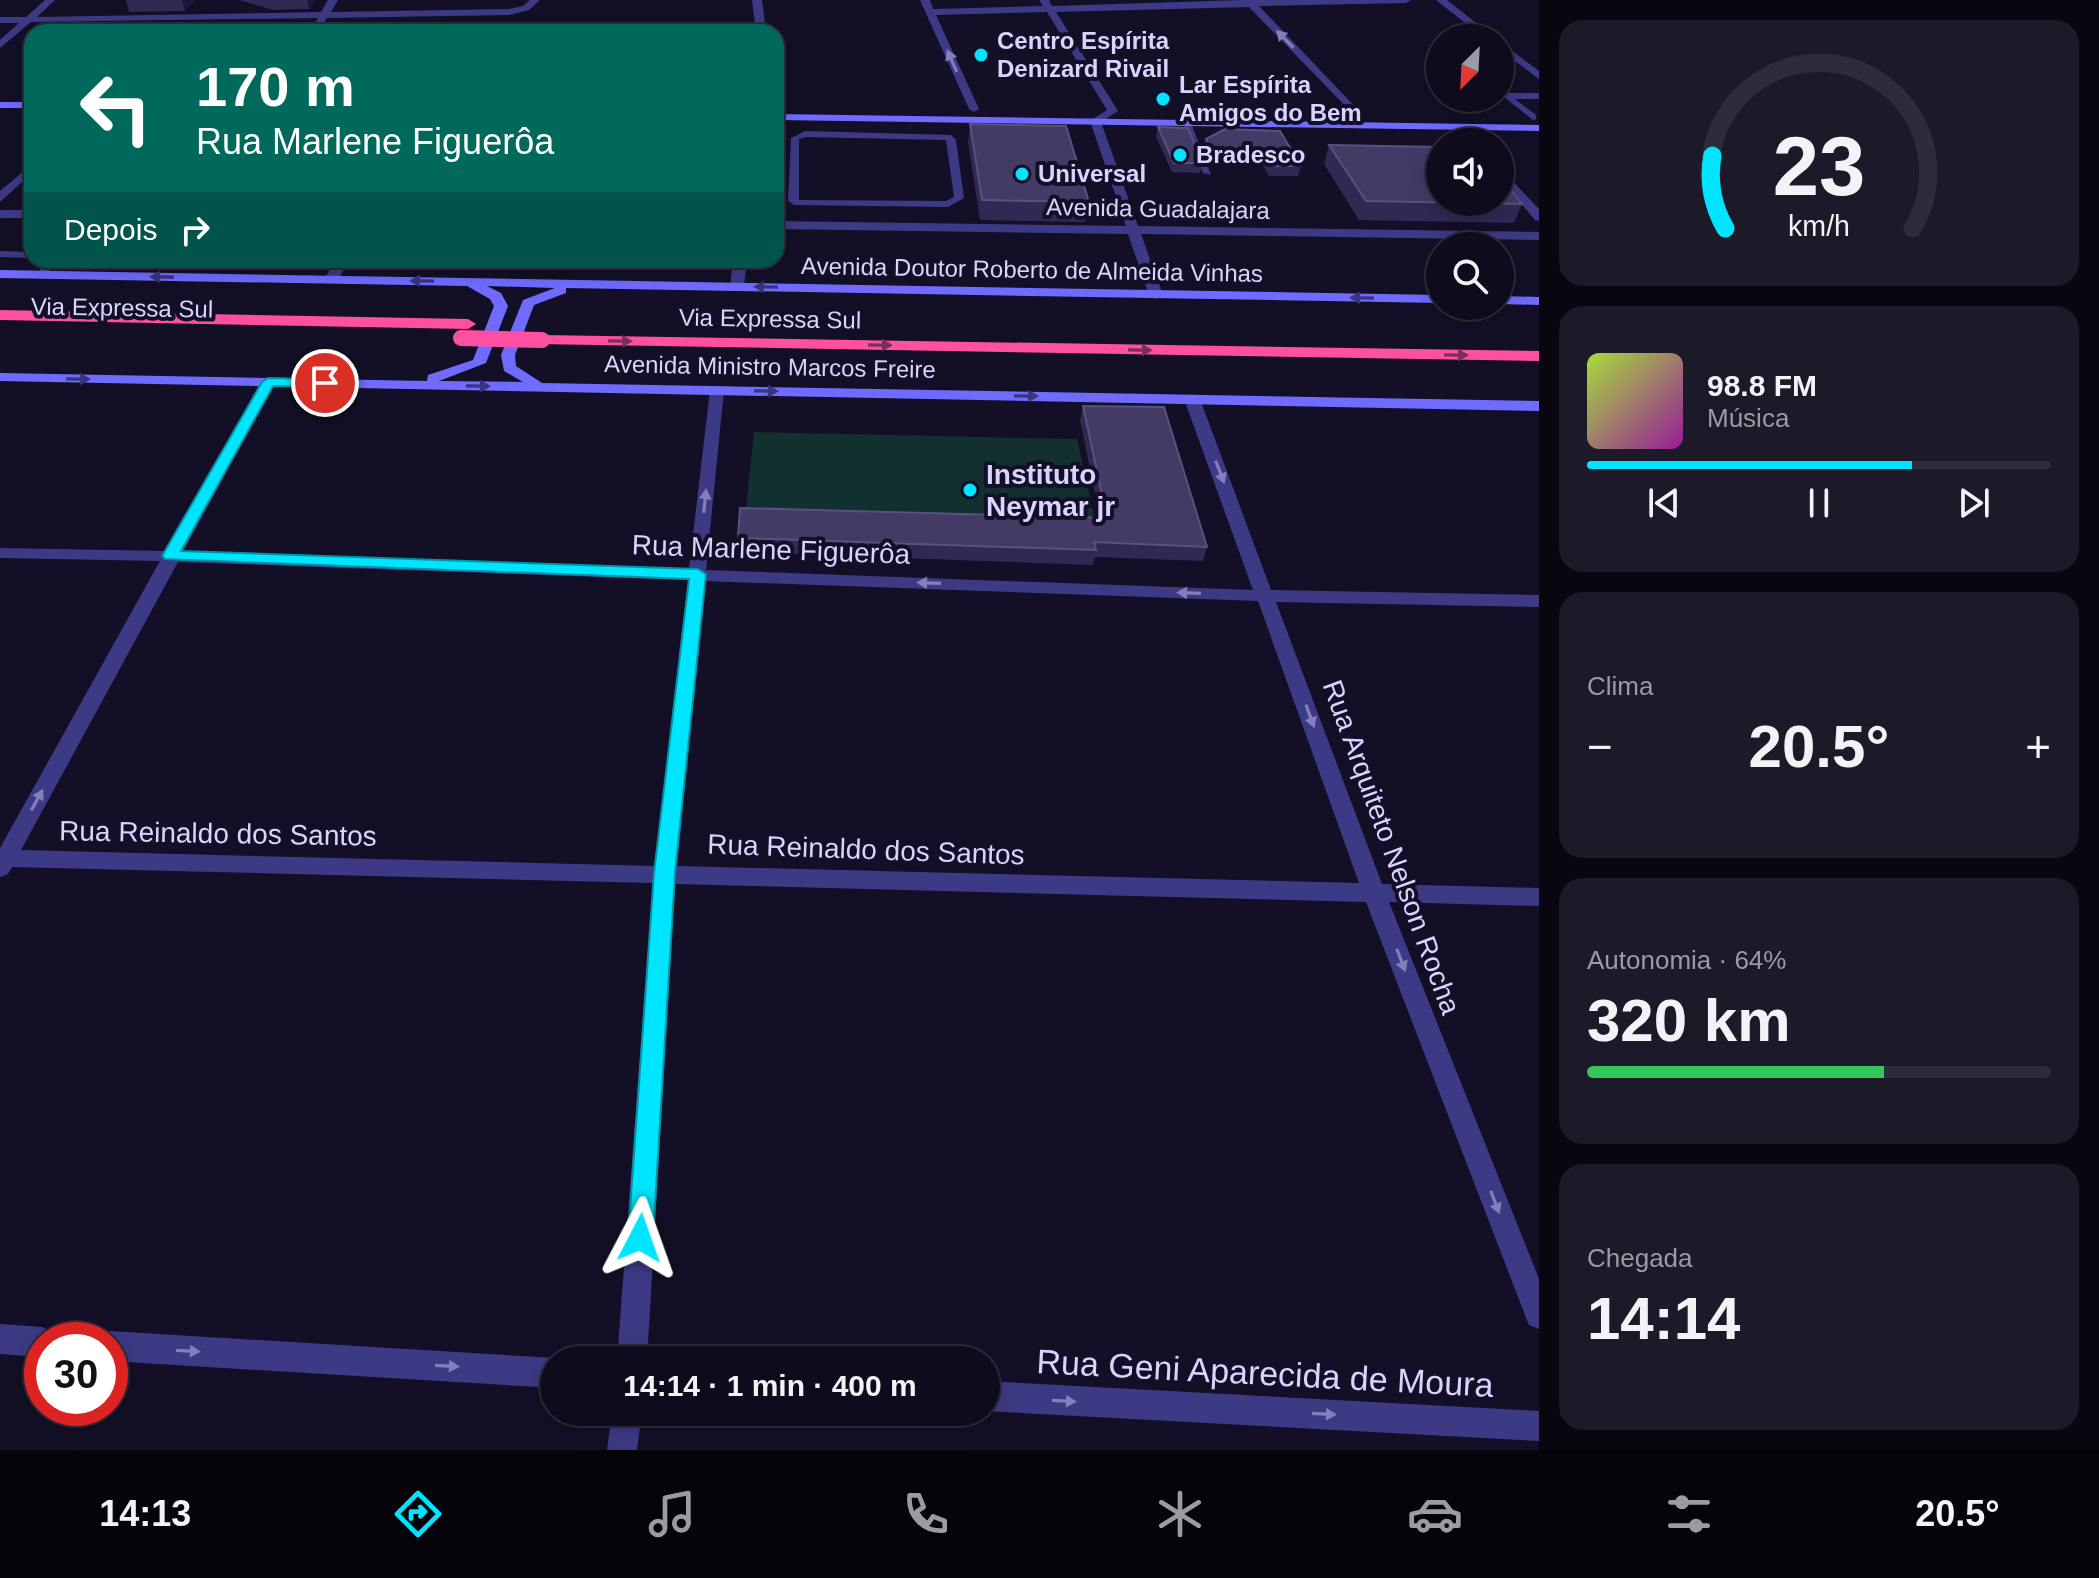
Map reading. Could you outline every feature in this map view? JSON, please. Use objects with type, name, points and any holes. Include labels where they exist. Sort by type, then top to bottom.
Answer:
[{"type":"highway","name":"Via Expressa Sul","points":[[0,315],[465,331]]},
{"type":"highway","name":"Via Expressa Sul","points":[[0,329],[1539,341]]},
{"type":"highway","name":"Via Expressa Sul","points":[[545,332],[1539,356]]},
{"type":"main road","points":[[0,95],[24,95]]},
{"type":"main road","points":[[0,105],[24,105]]},
{"type":"main road","points":[[784,106],[1357,115],[1537,121]]},
{"type":"main road","points":[[784,117],[1461,127],[1537,121]]},
{"type":"main road","name":"Avenida Doutor Roberto de Almeida Vinhas","points":[[0,274],[1426,299]]},
{"type":"main road","points":[[410,384],[472,367],[482,358],[501,306],[496,296],[470,282]]},
{"type":"main road","points":[[545,387],[513,373],[509,368],[508,355],[528,303],[575,284]]},
{"type":"main road","points":[[1514,300],[1539,301]]},
{"type":"main road","name":"Avenida Ministro Marcos Freire","points":[[0,377],[1539,406]]},
{"type":"street","points":[[24,24],[50,0]]},
{"type":"street","points":[[319,24],[333,0]]},
{"type":"street","points":[[432,18],[439,0]]},
{"type":"street","points":[[0,20],[190,13],[432,18],[509,12],[526,8],[535,0]]},
{"type":"street","points":[[757,0],[760,24]]},
{"type":"street","points":[[925,0],[974,109]]},
{"type":"street","points":[[930,12],[1047,4],[1406,0]]},
{"type":"street","points":[[1441,0],[1472,24]]},
{"type":"street","points":[[1250,2],[1357,115]]},
{"type":"street","points":[[1047,4],[1113,111],[1095,121],[1156,295]]},
{"type":"street","points":[[181,24],[190,13]]},
{"type":"street","points":[[0,45],[24,24]]},
{"type":"street","points":[[1514,56],[1539,76]]},
{"type":"street","points":[[0,198],[24,175]]},
{"type":"street","points":[[1514,188],[1539,217]]},
{"type":"street","points":[[0,214],[24,214]]},
{"type":"street","name":"Avenida Guadalajara","points":[[784,225],[1539,236]]},
{"type":"street","points":[[331,280],[338,268]]},
{"type":"street","points":[[737,287],[739,268]]},
{"type":"street","points":[[2,861],[268,382]]},
{"type":"street","points":[[633,1346],[665,873],[717,390]]},
{"type":"street","name":"Rua Arquiteto Nelson Rocha","points":[[1192,399],[1374,893],[1539,1315]]},
{"type":"street","name":"Rua Marlene Figuerôa","points":[[0,553],[170,556],[1267,596],[1539,601]]},
{"type":"street","name":"Rua Reinaldo dos Santos","points":[[2,861],[665,873],[1539,897]]},
{"type":"street","points":[[0,1339],[24,1341]]},
{"type":"street","points":[[128,1347],[540,1372]]},
{"type":"street","name":"Rua Geni Aparecida de Moura","points":[[1000,1397],[1539,1426]]},
{"type":"street","points":[[622,1450],[625,1426]]},
{"type":"lane","points":[[1537,121],[1507,96],[1539,96]]},
{"type":"lane","points":[[1187,123],[1208,173]]},
{"type":"lane","points":[[805,134],[915,135],[952,140],[959,198],[956,202],[863,205],[804,205],[793,201],[795,138],[805,134]]},
{"type":"lane","points":[[863,205],[863,226]]},
{"type":"lane","points":[[0,254],[24,255]]},
{"type":"lane","points":[[41,275],[46,268]]},
{"type":"green space","points":[[754,432],[1077,439],[1101,546],[743,537]]},
{"type":"building","name":"Universal","points":[[970,124],[1066,126],[1089,202],[982,200]]},
{"type":"building","points":[[1158,127],[1188,128],[1202,163],[1174,163]]},
{"type":"building","points":[[1225,129],[1280,131],[1301,166],[1272,166],[1264,153],[1211,152],[1206,139]]},
{"type":"building","points":[[1329,145],[1426,147],[1426,202],[1366,201]]},
{"type":"building","points":[[1083,406],[1164,407],[1207,547],[1094,542],[1096,550],[738,538],[740,508],[1107,518]]},
{"type":"place","name":"Centro Espírita Denizard Rivail","points":[[981,55]]},
{"type":"place","name":"Lar Espírita Amigos do Bem","points":[[1163,99]]},
{"type":"place","name":"Bradesco","points":[[1180,155]]},
{"type":"place","name":"Universal","points":[[1022,174]]},
{"type":"place","name":"Instituto Neymar jr","points":[[970,490]]},
{"type":"route","points":[[325,383],[268,382],[170,556],[698,574],[665,873],[640,1238]]}]
